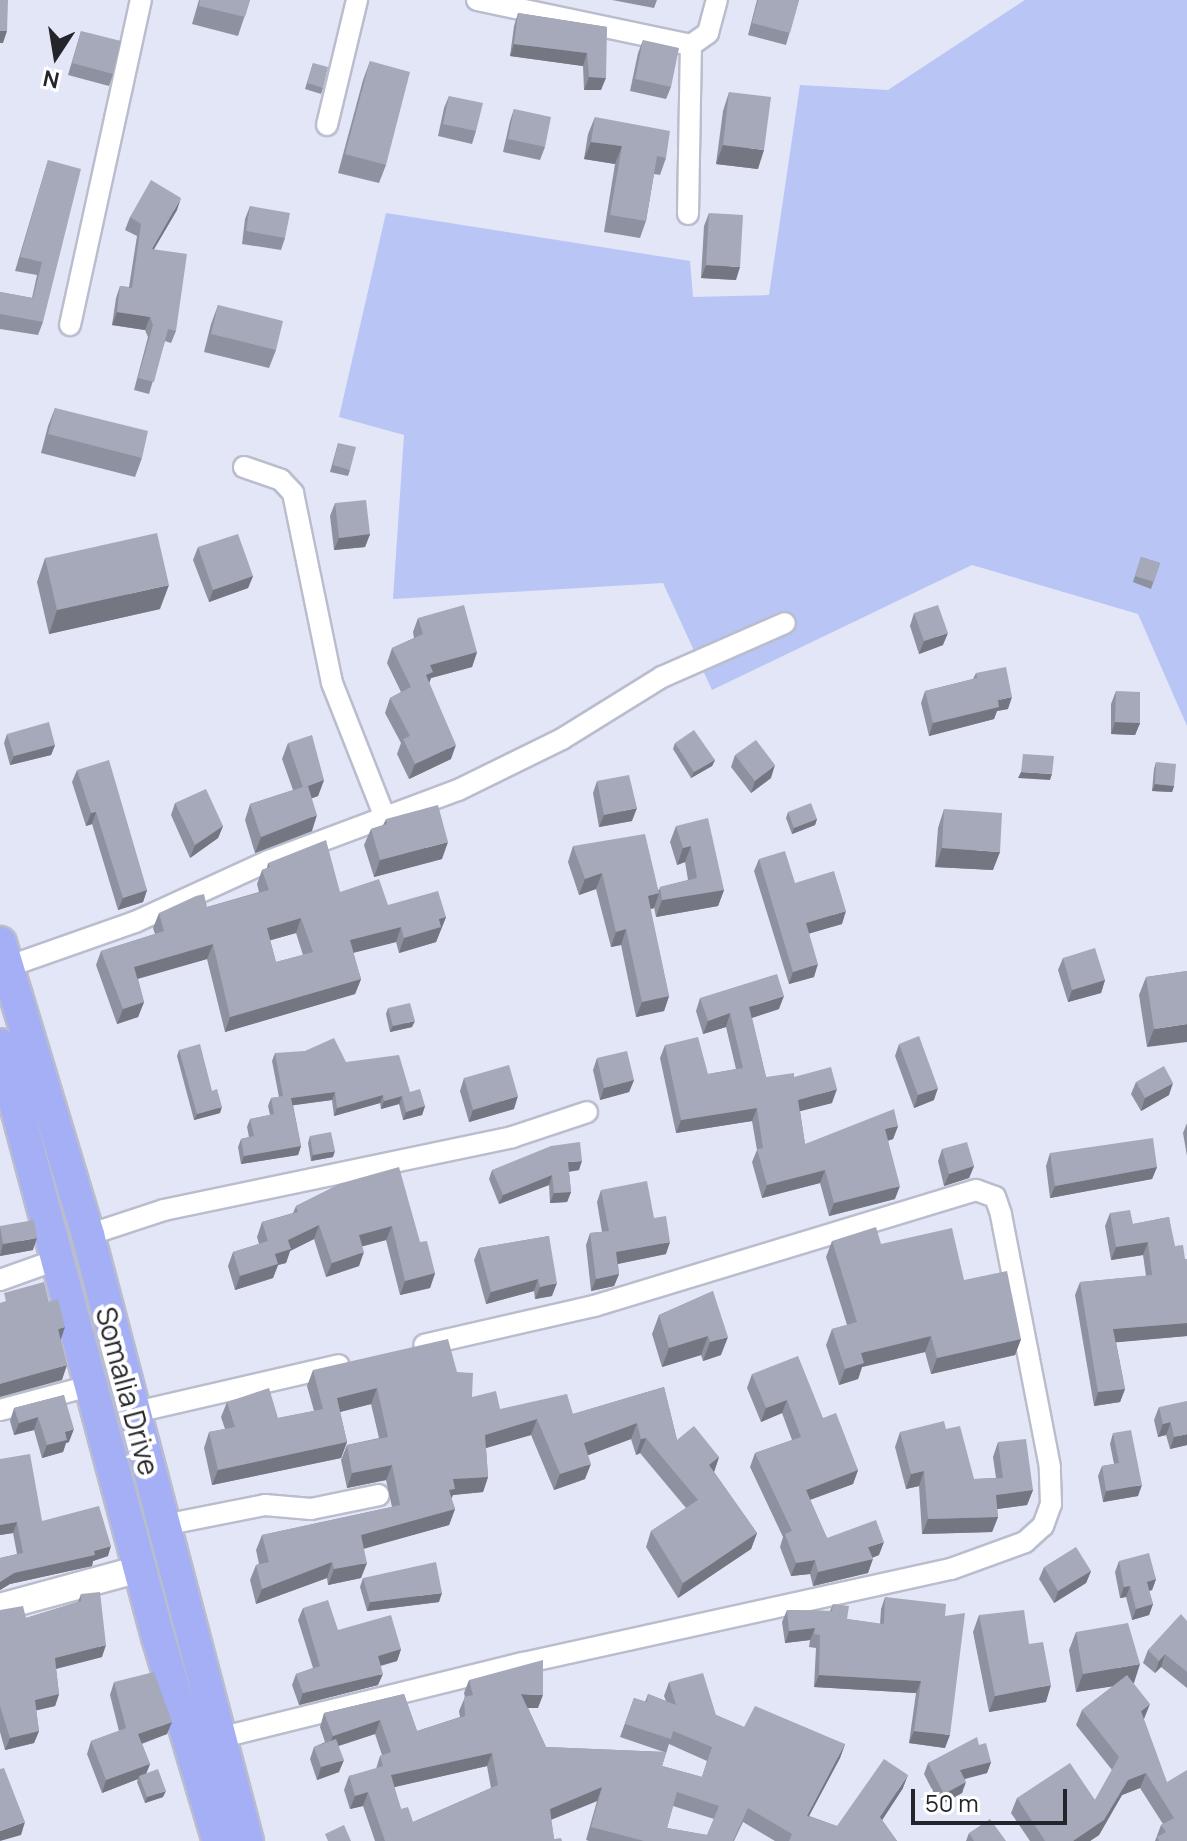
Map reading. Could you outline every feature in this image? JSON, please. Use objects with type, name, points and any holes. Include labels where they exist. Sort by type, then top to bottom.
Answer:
[{"type":"main road","name":"Somalia Drive","points":[[3,955],[88,1235],[247,1841]]},
{"type":"main road","name":"Somalia Drive","points":[[0,1046],[140,1569],[219,1841]]},
{"type":"street","points":[[70,325],[141,0]]},
{"type":"street","points":[[327,125],[357,0]]},
{"type":"street","points":[[477,0],[691,45],[708,33],[717,0]]},
{"type":"street","points":[[688,214],[691,45]]},
{"type":"street","points":[[244,467],[281,480],[293,493],[332,683],[386,820]]},
{"type":"street","points":[[3,955],[135,922],[268,861],[386,820],[562,739],[662,677],[785,623]]},
{"type":"street","points":[[88,1235],[164,1210],[512,1137],[587,1112]]},
{"type":"street","points":[[219,1738],[523,1663],[951,1569],[1025,1542],[1043,1526],[1051,1504],[1050,1467],[1001,1214],[995,1197],[976,1190],[594,1306],[395,1352]]},
{"type":"street","points":[[0,1280],[59,1259]]},
{"type":"street","points":[[136,1412],[365,1359]]},
{"type":"street","points":[[0,1410],[93,1385]]},
{"type":"street","points":[[164,1525],[265,1505],[311,1509],[379,1495]]},
{"type":"street","points":[[0,1607],[140,1569]]},
{"type":"shaded area","points":[[1025,0],[1187,0],[1187,726],[1138,614],[972,565],[712,690],[663,583],[393,599],[404,435],[339,417],[386,213],[690,261],[693,297],[769,295],[800,85],[888,90]]},
{"type":"building","points":[[0,0],[8,0],[7,31],[0,31]]},
{"type":"building","points":[[200,0],[250,0],[245,17],[199,6]]},
{"type":"building","points":[[758,0],[799,0],[790,33],[752,23]]},
{"type":"building","points":[[518,13],[607,27],[606,78],[589,77],[587,53],[514,44]]},
{"type":"building","points":[[81,31],[121,41],[113,74],[72,63]]},
{"type":"building","points":[[643,40],[679,48],[671,87],[635,79]]},
{"type":"building","points":[[370,61],[410,72],[386,165],[345,154]]},
{"type":"building","points":[[313,63],[328,67],[323,88],[307,83]]},
{"type":"building","points":[[729,92],[771,97],[764,150],[723,145]]},
{"type":"building","points":[[449,96],[483,103],[476,131],[443,124]]},
{"type":"building","points":[[514,109],[551,117],[545,147],[508,139]]},
{"type":"building","points":[[595,117],[670,131],[666,158],[657,156],[646,221],[610,215],[622,146],[591,142]]},
{"type":"building","points":[[48,160],[81,169],[43,322],[0,314],[0,292],[33,298],[42,262],[20,257]]},
{"type":"building","points":[[151,180],[181,198],[152,249],[187,254],[176,331],[168,329],[154,382],[138,378],[153,325],[150,317],[117,312],[120,286],[132,288],[141,224],[130,217]]},
{"type":"building","points":[[250,206],[290,213],[285,238],[246,231]]},
{"type":"building","points":[[709,213],[743,215],[740,267],[706,265]]},
{"type":"building","points":[[218,305],[283,321],[276,350],[211,334]]},
{"type":"building","points":[[55,408],[148,431],[142,458],[48,434]]},
{"type":"building","points":[[338,443],[356,447],[350,470],[333,465]]},
{"type":"building","points":[[366,500],[370,534],[339,538],[335,503]]},
{"type":"building","points":[[157,533],[169,585],[57,610],[45,558]]},
{"type":"building","points":[[238,534],[253,576],[213,590],[198,547]]},
{"type":"building","points":[[1141,557],[1160,563],[1154,582],[1135,576]]},
{"type":"building","points":[[464,605],[477,652],[430,665],[433,672],[426,675],[456,745],[415,764],[403,739],[410,736],[390,698],[411,687],[392,648],[423,634],[418,618]]},
{"type":"building","points":[[938,605],[948,633],[924,641],[914,613]]},
{"type":"building","points":[[1006,667],[1012,697],[998,700],[999,707],[933,723],[925,691],[977,678],[976,673]]},
{"type":"building","points":[[1116,691],[1140,692],[1140,723],[1115,722]]},
{"type":"building","points":[[49,722],[55,745],[14,756],[7,734]]},
{"type":"building","points":[[694,730],[715,760],[694,772],[675,743]]},
{"type":"building","points":[[312,735],[324,780],[308,786],[317,815],[261,837],[250,804],[303,787],[288,743]]},
{"type":"building","points":[[756,740],[775,765],[755,781],[735,755]]},
{"type":"building","points":[[1023,754],[1054,756],[1052,774],[1021,772]]},
{"type":"building","points":[[109,760],[147,890],[123,898],[96,812],[91,813],[77,770]]},
{"type":"building","points":[[1156,762],[1176,764],[1174,786],[1155,784]]},
{"type":"building","points":[[629,775],[637,808],[604,815],[597,781]]},
{"type":"building","points":[[206,789],[223,826],[195,845],[175,803]]},
{"type":"building","points":[[811,803],[817,819],[794,828],[788,812]]},
{"type":"building","points":[[438,805],[448,842],[380,860],[371,829],[387,824],[386,819]]},
{"type":"building","points":[[944,809],[1002,813],[1000,852],[942,848]]},
{"type":"building","points":[[708,818],[724,890],[662,900],[660,887],[697,878],[691,846],[683,848],[676,826]]},
{"type":"building","points":[[645,834],[659,893],[648,896],[669,996],[642,1002],[626,929],[616,932],[602,873],[585,879],[573,846]]},
{"type":"building","points":[[326,840],[340,892],[379,879],[388,905],[438,891],[446,917],[439,919],[441,927],[404,938],[401,927],[350,940],[361,979],[230,1017],[213,944],[134,967],[144,1002],[123,1009],[101,951],[164,931],[159,913],[196,896],[204,894],[207,907],[269,890],[262,870],[270,867],[268,863]],"holes":[[[301,918],[313,952],[276,962],[267,928]]]},
{"type":"building","points":[[785,851],[795,883],[834,871],[846,911],[806,923],[818,964],[793,972],[759,859]]},
{"type":"building","points":[[1095,948],[1105,980],[1072,990],[1063,958]]},
{"type":"building","points":[[1187,971],[1187,1024],[1154,1029],[1146,977]]},
{"type":"building","points":[[777,974],[784,996],[749,1007],[766,1077],[794,1073],[794,1077],[831,1067],[837,1089],[798,1100],[805,1144],[894,1109],[898,1126],[885,1129],[900,1186],[834,1203],[825,1170],[767,1185],[757,1149],[763,1148],[757,1108],[681,1120],[665,1045],[698,1037],[708,1074],[743,1068],[730,1013],[708,1021],[700,998]]},
{"type":"building","points":[[410,1003],[415,1021],[393,1026],[388,1008]]},
{"type":"building","points":[[919,1036],[938,1088],[918,1095],[899,1044]]},
{"type":"building","points":[[334,1038],[346,1062],[399,1055],[410,1092],[420,1089],[425,1106],[406,1112],[402,1096],[384,1101],[383,1095],[337,1108],[335,1092],[291,1098],[301,1146],[244,1156],[241,1139],[254,1136],[250,1119],[274,1114],[271,1098],[283,1096],[275,1053],[305,1051]]},
{"type":"building","points":[[200,1044],[212,1091],[217,1089],[222,1107],[197,1114],[179,1050]]},
{"type":"building","points":[[627,1051],[634,1080],[604,1088],[597,1058]]},
{"type":"building","points":[[509,1065],[518,1096],[473,1110],[464,1078]]},
{"type":"building","points":[[1164,1066],[1173,1083],[1145,1098],[1136,1082]]},
{"type":"building","points":[[331,1132],[335,1151],[313,1155],[310,1136]]},
{"type":"building","points":[[1153,1138],[1157,1167],[1055,1186],[1050,1153]]},
{"type":"building","points":[[580,1142],[582,1161],[568,1162],[571,1192],[554,1193],[552,1175],[503,1195],[492,1170],[551,1146]]},
{"type":"building","points":[[967,1142],[974,1166],[949,1174],[942,1149]]},
{"type":"building","points":[[399,1167],[420,1242],[427,1241],[435,1273],[405,1281],[392,1226],[359,1235],[364,1252],[332,1263],[319,1225],[288,1240],[291,1249],[275,1254],[278,1264],[240,1276],[233,1252],[268,1241],[262,1222],[298,1212],[296,1206],[342,1183]]},
{"type":"building","points":[[647,1181],[654,1218],[666,1216],[670,1242],[616,1252],[619,1274],[596,1279],[590,1233],[609,1231],[601,1190]]},
{"type":"building","points":[[1130,1210],[1133,1224],[1169,1217],[1175,1246],[1183,1245],[1187,1259],[1187,1323],[1113,1329],[1125,1389],[1098,1392],[1080,1282],[1152,1275],[1148,1242],[1116,1247],[1110,1213]]},
{"type":"building","points":[[34,1220],[37,1238],[3,1244],[0,1226]]},
{"type":"building","points":[[876,1227],[881,1244],[952,1228],[964,1280],[1007,1271],[1021,1339],[937,1358],[931,1336],[861,1353],[864,1363],[845,1369],[832,1329],[857,1322],[832,1241]]},
{"type":"building","points":[[549,1236],[557,1283],[540,1287],[538,1279],[491,1292],[479,1248]]},
{"type":"building","points":[[44,1282],[49,1302],[58,1299],[65,1327],[58,1329],[67,1365],[0,1384],[0,1303],[6,1301],[4,1293]]},
{"type":"building","points":[[713,1291],[728,1337],[710,1342],[708,1336],[669,1348],[659,1315]]},
{"type":"building","points":[[448,1339],[457,1372],[473,1373],[472,1397],[496,1391],[500,1409],[567,1394],[573,1414],[664,1387],[677,1440],[694,1426],[719,1457],[709,1465],[757,1533],[683,1583],[651,1531],[698,1500],[646,1438],[641,1439],[637,1423],[584,1443],[591,1464],[560,1474],[537,1419],[485,1435],[488,1477],[453,1479],[455,1489],[449,1490],[455,1509],[361,1535],[367,1563],[334,1569],[332,1562],[262,1589],[256,1565],[269,1562],[262,1535],[400,1505],[392,1465],[352,1473],[347,1445],[388,1437],[377,1388],[337,1398],[347,1442],[218,1470],[209,1432],[235,1427],[227,1402],[269,1388],[278,1418],[323,1409],[313,1370]]},
{"type":"building","points":[[798,1356],[823,1418],[836,1413],[858,1470],[806,1490],[827,1538],[876,1520],[884,1542],[868,1547],[873,1559],[818,1572],[815,1560],[796,1563],[785,1534],[792,1531],[755,1453],[801,1437],[787,1400],[766,1408],[752,1374]]},
{"type":"building","points":[[64,1395],[74,1429],[65,1432],[67,1440],[47,1445],[38,1417],[19,1423],[14,1408]]},
{"type":"building","points":[[1187,1401],[1187,1434],[1174,1437],[1171,1422],[1163,1424],[1159,1407]]},
{"type":"building","points":[[944,1421],[946,1429],[960,1426],[974,1479],[1003,1478],[998,1442],[1026,1439],[1033,1490],[996,1495],[998,1517],[928,1519],[924,1471],[911,1474],[900,1432]]},
{"type":"building","points":[[1131,1430],[1142,1485],[1106,1491],[1102,1466],[1119,1463],[1113,1433]]},
{"type":"building","points":[[30,1454],[42,1521],[99,1506],[111,1546],[94,1551],[95,1555],[14,1573],[0,1582],[0,1558],[23,1553],[17,1522],[0,1525],[0,1459]]},
{"type":"building","points":[[1076,1547],[1091,1571],[1058,1591],[1044,1567]]},
{"type":"building","points":[[1149,1553],[1156,1579],[1147,1582],[1153,1604],[1136,1609],[1130,1586],[1124,1587],[1119,1561]]},
{"type":"building","points":[[436,1562],[442,1593],[370,1602],[363,1578]]},
{"type":"building","points":[[100,1592],[106,1645],[55,1658],[59,1694],[35,1700],[39,1731],[10,1738],[0,1706],[0,1610],[23,1606],[26,1618],[81,1601],[81,1594]]},
{"type":"building","points":[[885,1597],[946,1604],[945,1616],[965,1613],[950,1735],[914,1731],[921,1681],[819,1675],[820,1635],[814,1634],[815,1628],[789,1631],[787,1610],[832,1611],[833,1604],[849,1606],[847,1619],[884,1624]]},
{"type":"building","points":[[328,1600],[338,1630],[391,1615],[401,1649],[378,1656],[383,1674],[303,1693],[296,1674],[320,1666],[303,1608]]},
{"type":"building","points":[[1024,1610],[1029,1644],[1043,1642],[1051,1685],[995,1696],[979,1615]]},
{"type":"building","points":[[1181,1614],[1187,1621],[1187,1672],[1165,1654],[1159,1661],[1148,1650]]},
{"type":"building","points":[[1128,1623],[1140,1664],[1083,1674],[1076,1632]]},
{"type":"building","points":[[543,1660],[543,1695],[521,1694],[546,1747],[666,1752],[662,1766],[702,1777],[712,1747],[673,1731],[671,1739],[625,1724],[634,1698],[647,1702],[648,1694],[676,1705],[669,1682],[703,1673],[716,1715],[744,1727],[755,1706],[845,1744],[807,1816],[837,1826],[884,1759],[908,1775],[880,1817],[897,1841],[789,1841],[792,1834],[748,1808],[733,1841],[644,1841],[591,1827],[602,1787],[550,1809],[554,1839],[561,1838],[562,1841],[385,1841],[368,1792],[355,1796],[349,1776],[383,1766],[380,1756],[391,1752],[380,1720],[333,1736],[324,1713],[404,1694],[417,1731],[465,1716],[464,1697],[473,1695],[469,1680]],"holes":[[[492,1753],[498,1785],[413,1822],[408,1807],[401,1809],[391,1775]],[[677,1792],[719,1806],[707,1835],[667,1828]]]},
{"type":"building","points":[[154,1672],[172,1722],[138,1734],[150,1764],[106,1780],[91,1741],[126,1728],[114,1682]]},
{"type":"building","points":[[1127,1675],[1150,1704],[1141,1711],[1167,1782],[1187,1770],[1187,1841],[1159,1841],[1157,1837],[1166,1832],[1161,1825],[1174,1818],[1146,1773],[1128,1780],[1104,1820],[1073,1841],[1045,1841],[1017,1798],[1070,1763],[1095,1800],[1119,1757],[1082,1710]]},
{"type":"building","points":[[977,1737],[979,1745],[986,1743],[991,1762],[960,1770],[966,1782],[944,1794],[928,1763]]},
{"type":"building","points":[[336,1739],[344,1760],[321,1767],[314,1747]]},
{"type":"building","points":[[4,1768],[25,1822],[0,1831],[0,1769]]},
{"type":"building","points":[[158,1769],[166,1791],[147,1797],[139,1776]]},
{"type":"building","points":[[990,1819],[1006,1841],[974,1841],[969,1833]]},
{"type":"building","points":[[344,1825],[351,1841],[328,1841],[325,1834]]}]
